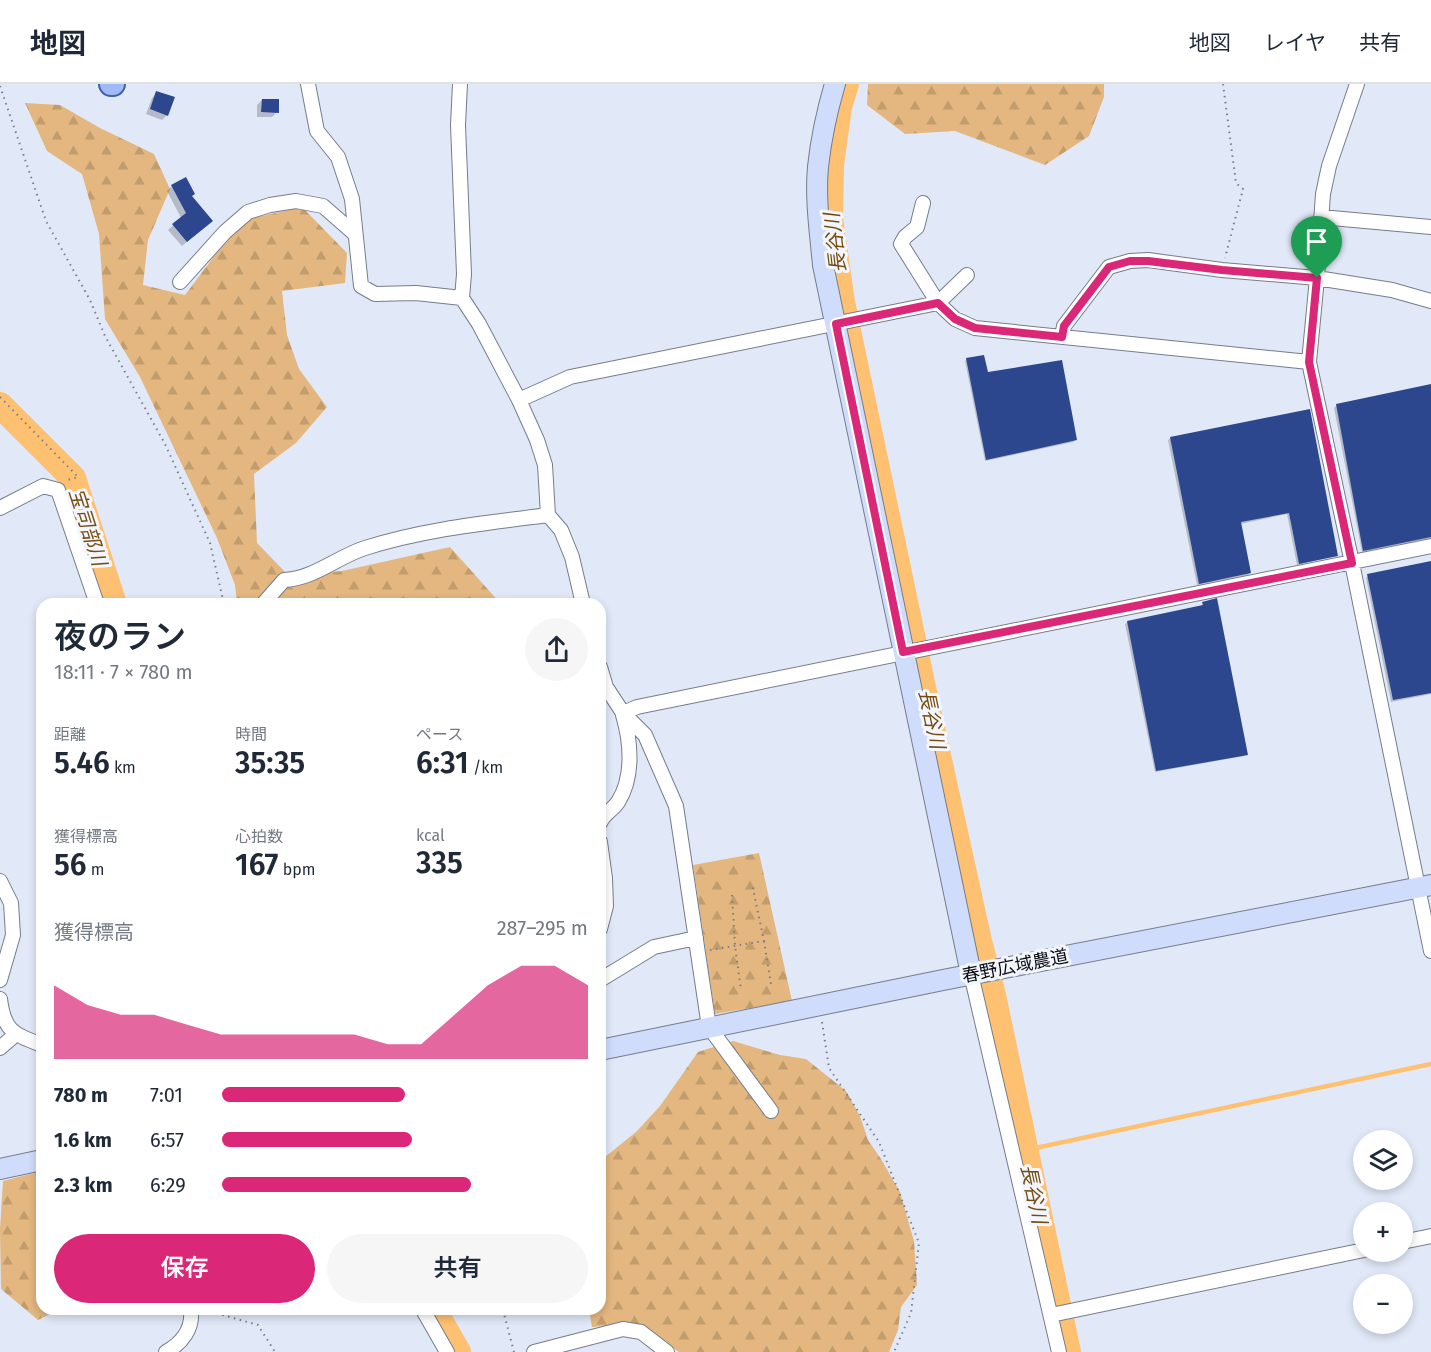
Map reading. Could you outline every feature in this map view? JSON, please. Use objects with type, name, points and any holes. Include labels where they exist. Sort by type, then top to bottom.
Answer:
[{"type":"street","points":[[308,84],[317,131],[338,157],[352,199],[361,286],[375,294],[416,293],[462,298]]},
{"type":"street","points":[[460,84],[458,125],[464,273],[462,298],[479,324],[537,440],[545,465],[548,515],[561,530],[572,557],[582,598]]},
{"type":"street","points":[[835,84],[828,108],[818,166],[817,207],[823,265],[844,323],[912,651],[971,974],[1059,1352]]},
{"type":"street","points":[[1357,84],[1329,166],[1323,194],[1309,362],[1424,886],[1431,951]]},
{"type":"street","points":[[180,282],[225,232],[248,212],[270,205],[296,201],[323,206],[355,234]]},
{"type":"street","points":[[923,203],[917,227],[905,237],[901,244],[938,303],[955,319],[975,328],[1309,362]]},
{"type":"street","points":[[1321,217],[1431,227]]},
{"type":"street","points":[[1062,337],[1064,326],[1109,267],[1130,261],[1317,278],[1392,290],[1431,301]]},
{"type":"street","points":[[519,400],[570,377],[938,303],[967,275]]},
{"type":"street","points":[[0,508],[43,486],[58,490],[95,598]]},
{"type":"street","points":[[268,598],[284,580],[299,579],[364,548],[416,535],[548,515]]},
{"type":"street","points":[[622,713],[637,707],[1431,546]]},
{"type":"street","points":[[606,687],[622,713],[629,734],[630,757],[626,780],[617,803],[606,812]]},
{"type":"street","points":[[622,713],[645,735],[676,806],[709,1027],[771,1111]]},
{"type":"street","points":[[0,881],[11,903],[13,935],[0,980]]},
{"type":"street","name":"春野広域農道","points":[[606,1049],[971,974],[1424,886]]},
{"type":"street","points":[[606,976],[654,947],[696,938]]},
{"type":"street","points":[[0,999],[2,1016],[15,1035],[36,1043]]},
{"type":"street","points":[[0,1048],[15,1035]]},
{"type":"street","points":[[0,1169],[36,1161]]},
{"type":"street","points":[[1413,1240],[1431,1236]]},
{"type":"street","points":[[1051,1315],[1353,1252]]},
{"type":"street","points":[[165,1352],[178,1344],[187,1333],[192,1315]]},
{"type":"street","points":[[426,1315],[447,1352]]},
{"type":"street","points":[[534,1352],[622,1329],[641,1332],[667,1352]]},
{"type":"path","points":[[1222,84],[1236,183],[1243,189],[1222,270]]},
{"type":"path","points":[[0,86],[46,221],[90,300],[105,336],[165,444],[210,543],[223,598]]},
{"type":"path","points":[[752,884],[771,984]]},
{"type":"path","points":[[732,895],[735,946],[741,990]]},
{"type":"path","points":[[698,952],[764,941]]},
{"type":"path","points":[[819,1005],[829,1068],[879,1142],[919,1243],[911,1313],[894,1352]]},
{"type":"path","points":[[223,1315],[258,1325],[275,1352]]},
{"type":"path","points":[[504,1315],[514,1352]]},
{"type":"green space","points":[[868,84],[1104,84],[1104,97],[1089,136],[1045,165],[955,131],[905,134],[867,105]]},
{"type":"green space","points":[[25,103],[60,105],[100,128],[154,154],[170,189],[148,240],[143,285],[185,295],[219,250],[248,219],[302,207],[347,253],[345,283],[282,291],[287,335],[299,369],[327,407],[296,443],[254,474],[257,543],[289,576],[342,571],[450,547],[496,598],[236,598],[235,585],[217,538],[140,377],[105,319],[99,234],[82,174],[47,151]]},
{"type":"green space","points":[[759,853],[792,1001],[715,1014],[693,865]]},
{"type":"green space","points":[[733,1041],[780,1055],[806,1059],[846,1091],[860,1116],[868,1140],[900,1192],[914,1241],[917,1285],[901,1307],[898,1330],[889,1352],[679,1352],[664,1342],[618,1325],[592,1327],[590,1315],[606,1315],[606,1156],[636,1132],[660,1106],[698,1052]]},
{"type":"green space","points":[[36,1173],[36,1315],[48,1315],[38,1320],[1,1289],[0,1229],[3,1181]]},
{"type":"building","points":[[156,91],[175,97],[168,116],[150,109]]},
{"type":"building","points":[[262,99],[279,99],[279,113],[261,112]]},
{"type":"building","points":[[186,177],[195,194],[192,196],[213,221],[187,242],[172,224],[186,213],[171,185]]},
{"type":"building","points":[[984,355],[988,372],[1062,360],[1077,440],[986,460],[966,358]]},
{"type":"building","points":[[1431,384],[1431,537],[1363,551],[1336,404]]},
{"type":"building","points":[[1310,409],[1338,556],[1299,564],[1289,513],[1241,522],[1251,573],[1199,584],[1170,437]]},
{"type":"building","points":[[1431,561],[1431,693],[1393,700],[1367,574]]},
{"type":"building","points":[[1217,598],[1248,755],[1156,771],[1127,621],[1203,605],[1202,602]]},
{"type":"waterway","name":"長谷川","points":[[846,84],[839,107],[831,165],[830,218],[842,302],[924,692],[993,995],[1068,1352]]},
{"type":"waterway","name":"宝司部川","points":[[0,405],[73,478],[112,598]]},
{"type":"waterway","points":[[1026,1150],[1431,1064]]},
{"type":"waterway","name":"宝司部川","points":[[437,1315],[458,1352]]},
{"type":"route","points":[[1130,261],[1317,278],[1309,362],[1352,563],[903,652],[836,324],[938,303],[955,319],[975,328],[1062,337],[1064,326],[1109,267],[1130,261]]}]
